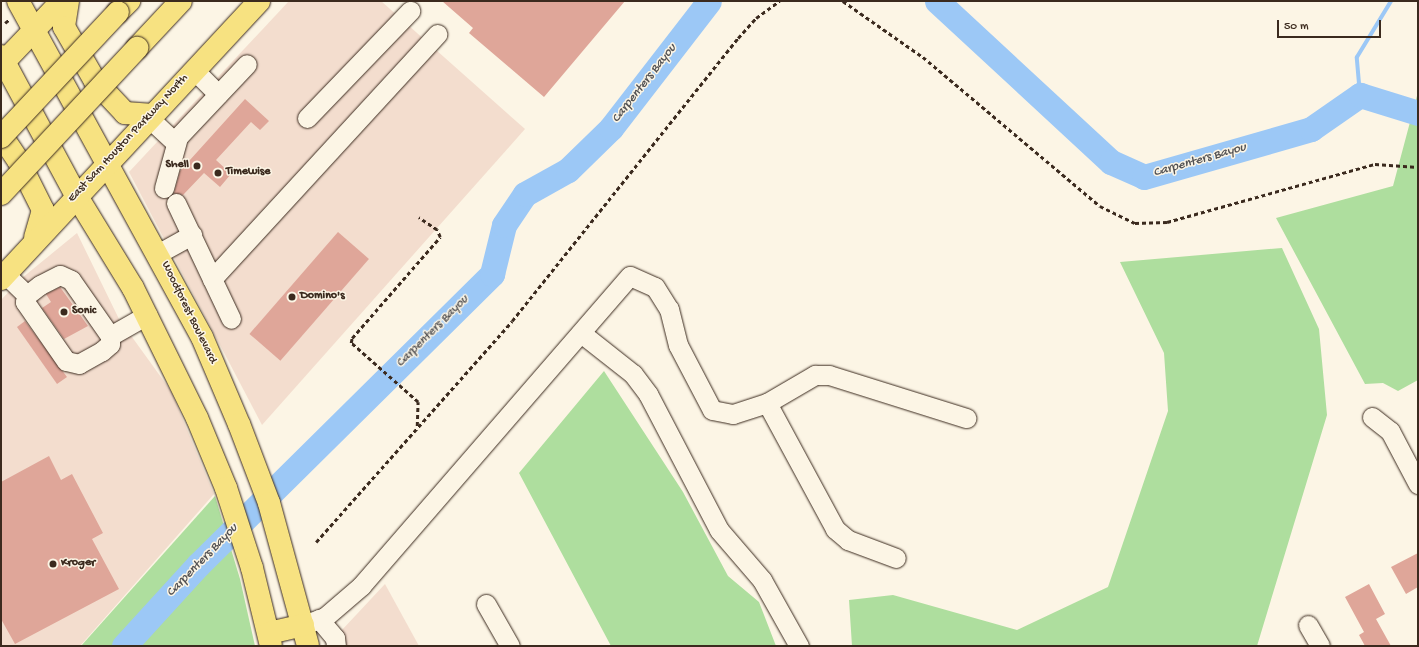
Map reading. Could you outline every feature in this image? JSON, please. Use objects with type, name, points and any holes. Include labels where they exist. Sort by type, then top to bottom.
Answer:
[{"type":"main road","name":"Woodforest Boulevard","points":[[18,1],[158,253],[202,337],[253,461],[284,552],[311,622],[308,646]]},
{"type":"main road","points":[[62,1],[2,61],[76,195],[147,315],[197,418],[226,488],[252,568],[270,639],[311,622]]},
{"type":"main road","points":[[68,1],[64,27],[95,81],[125,113],[152,117]]},
{"type":"main road","points":[[1,194],[182,1]]},
{"type":"main road","name":"East Sam Houston Parkway North","points":[[3,276],[76,195],[152,117],[259,1]]},
{"type":"main road","points":[[32,245],[43,210],[18,160],[1,136],[124,7]]},
{"type":"street","points":[[307,118],[410,11]]},
{"type":"street","points":[[212,279],[437,34]]},
{"type":"street","points":[[164,188],[178,137],[247,64]]},
{"type":"street","points":[[194,70],[218,94]]},
{"type":"street","points":[[152,117],[176,143]]},
{"type":"street","points":[[176,203],[231,319]]},
{"type":"street","points":[[158,253],[192,235]]},
{"type":"street","points":[[3,276],[27,295]]},
{"type":"street","points":[[54,276],[66,276],[110,336],[110,344],[86,362],[72,364],[66,362],[27,307],[27,295],[54,276]]},
{"type":"street","points":[[336,646],[335,638],[311,622],[346,601],[361,586],[630,276],[655,287],[669,309],[678,344],[712,410],[733,414],[767,403],[815,375],[828,375],[966,418]]},
{"type":"street","points":[[110,336],[147,315]]},
{"type":"street","points":[[581,332],[633,374],[648,394],[719,530],[762,580],[799,646]]},
{"type":"street","points":[[767,403],[835,529],[848,540],[896,558]]},
{"type":"street","points":[[1372,416],[1390,431],[1418,484]]},
{"type":"street","points":[[486,604],[510,646]]},
{"type":"street","points":[[1308,625],[1320,646]]},
{"type":"path","points":[[316,542],[417,426],[517,315],[738,38],[756,18],[779,1]]},
{"type":"path","points":[[843,1],[923,57],[1100,206],[1135,223],[1167,222],[1375,164],[1418,167]]},
{"type":"path","points":[[417,426],[418,402],[356,348],[352,338],[440,238],[437,230],[419,218]]},
{"type":"shaded area","points":[[289,1],[381,1],[525,129],[262,425],[129,172]]},
{"type":"shaded area","points":[[77,233],[119,319],[171,391],[214,494],[80,646],[1,646],[1,300],[22,278]]},
{"type":"shaded area","points":[[385,584],[419,646],[327,646]]},
{"type":"green space","points":[[1418,92],[1418,380],[1398,391],[1383,383],[1365,384],[1276,218],[1393,186]]},
{"type":"green space","points":[[1282,248],[1319,329],[1327,415],[1257,646],[852,646],[849,600],[893,595],[1017,630],[1108,587],[1168,411],[1164,353],[1120,262]]},
{"type":"green space","points":[[604,371],[683,492],[728,576],[759,602],[776,646],[611,646],[519,473]]},
{"type":"green space","points":[[215,496],[240,579],[255,646],[81,646]]},
{"type":"building","points":[[442,1],[625,1],[544,97],[469,33],[473,28]]},
{"type":"building","name":"Shell","points":[[245,99],[269,121],[260,130],[251,122],[216,160],[231,174],[220,187],[204,173],[183,195],[174,193],[180,171]]},
{"type":"building","points":[[338,232],[369,259],[280,361],[249,334]]},
{"type":"building","points":[[60,287],[88,326],[64,339],[42,308],[51,302],[46,294]]},
{"type":"building","points":[[25,321],[67,377],[57,384],[17,327]]},
{"type":"building","name":"Kroger","points":[[49,456],[61,480],[72,474],[103,533],[92,539],[119,589],[15,644],[1,619],[1,482]]},
{"type":"building","points":[[1418,553],[1418,587],[1406,594],[1391,567]]},
{"type":"building","points":[[1369,584],[1385,614],[1376,619],[1391,646],[1365,646],[1359,635],[1364,632],[1345,597]]},
{"type":"waterway","name":"Carpenters Bayou","points":[[124,646],[198,565],[492,274],[504,225],[525,194],[568,170],[611,128],[709,1]]},
{"type":"waterway","name":"Carpenters Bayou","points":[[937,1],[1111,162],[1144,177],[1311,129],[1360,95],[1418,113]]},
{"type":"waterway","points":[[1360,95],[1357,57],[1391,1]]},
{"type":"place","name":"Shell","points":[[197,166]]},
{"type":"place","name":"Timewise","points":[[218,173]]},
{"type":"place","name":"Domino's","points":[[292,297]]},
{"type":"place","name":"Sonic","points":[[64,312]]},
{"type":"place","name":"Kroger","points":[[53,564]]}]
